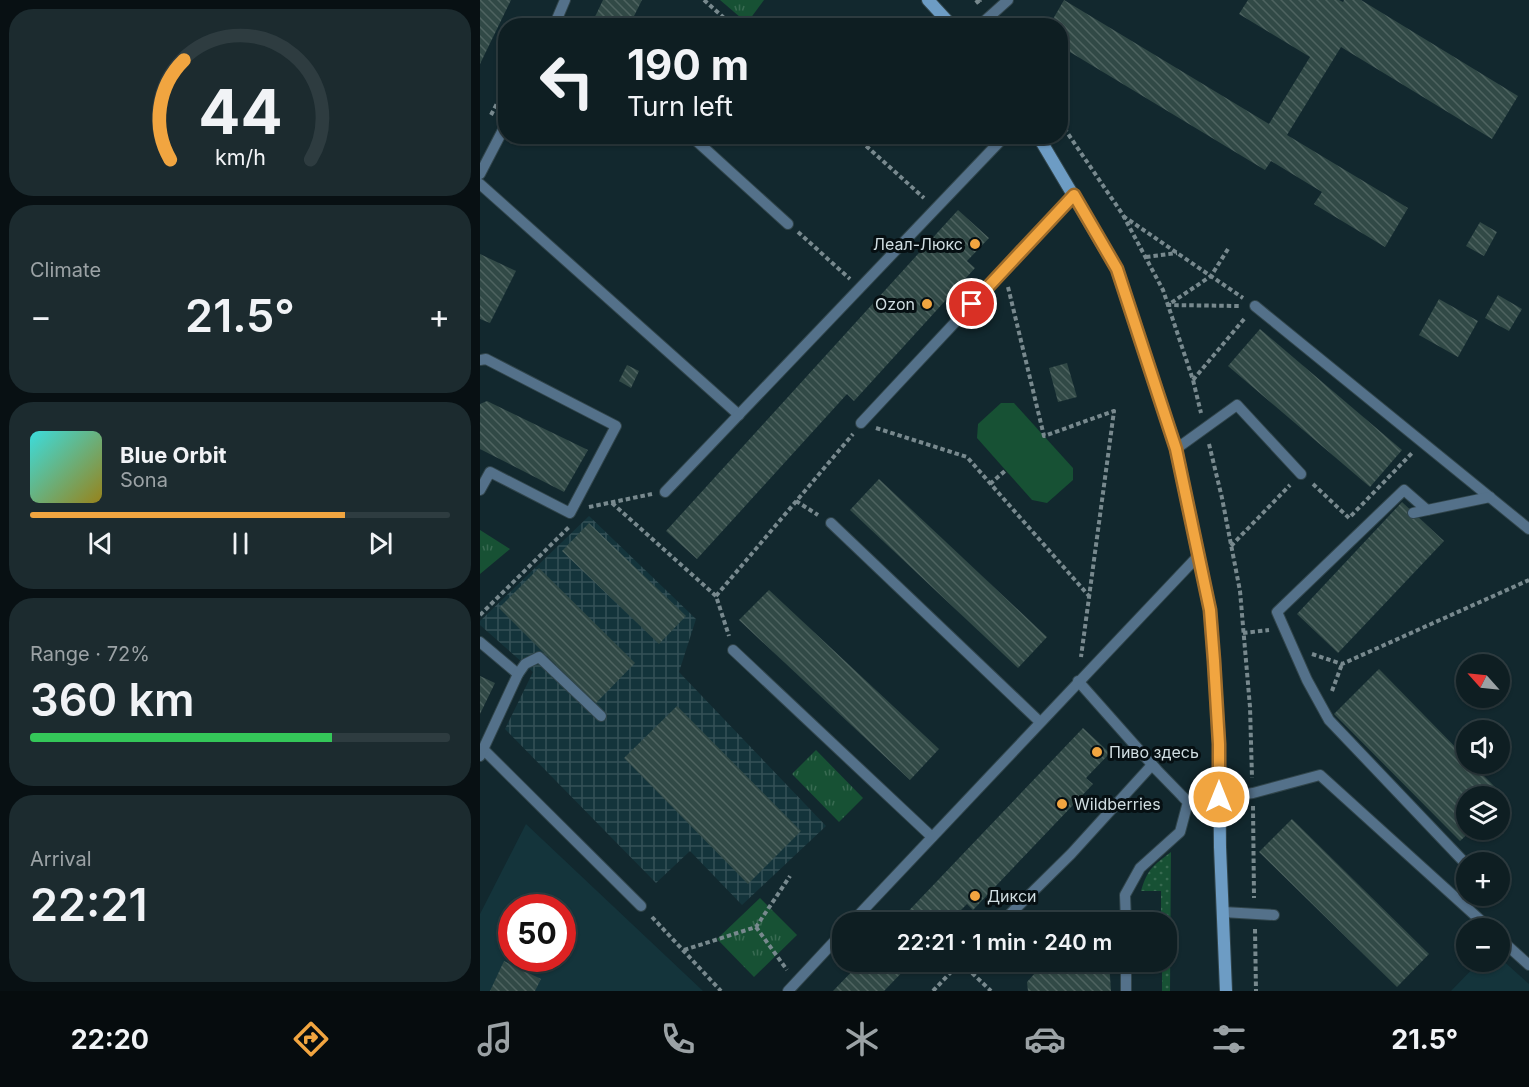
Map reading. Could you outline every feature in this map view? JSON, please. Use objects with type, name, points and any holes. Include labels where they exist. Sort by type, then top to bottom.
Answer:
[{"type":"main road","points":[[928,0],[945,18]]},
{"type":"main road","points":[[1043,144],[1117,269],[1176,449],[1210,610],[1213,641],[1219,744],[1226,991]]},
{"type":"lane","points":[[557,18],[565,0]]},
{"type":"lane","points":[[988,18],[1008,0]]},
{"type":"lane","points":[[480,174],[498,139]]},
{"type":"lane","points":[[700,144],[788,224]]},
{"type":"lane","points":[[665,492],[997,144]]},
{"type":"lane","points":[[480,184],[739,415]]},
{"type":"lane","points":[[861,423],[1074,195]]},
{"type":"lane","points":[[1255,306],[1529,529]]},
{"type":"lane","points":[[480,360],[486,359],[616,426],[570,513],[490,472],[480,490]]},
{"type":"lane","points":[[1176,449],[1236,405],[1301,474]]},
{"type":"lane","points":[[1428,510],[1404,490],[1277,612],[1307,680],[1329,720],[1456,853]]},
{"type":"lane","points":[[1413,513],[1491,497]]},
{"type":"lane","points":[[831,523],[1040,722]]},
{"type":"lane","points":[[861,912],[1198,555]]},
{"type":"lane","points":[[480,642],[518,674]]},
{"type":"lane","points":[[733,650],[932,837]]},
{"type":"lane","points":[[601,716],[539,657],[525,664],[518,674],[482,753],[641,906]]},
{"type":"lane","points":[[1078,681],[1188,802]]},
{"type":"lane","points":[[1012,912],[1071,854],[1152,765]]},
{"type":"lane","points":[[1188,802],[1253,793],[1320,775],[1477,918]]},
{"type":"lane","points":[[1126,912],[1125,895],[1140,868],[1180,832],[1188,802]]},
{"type":"lane","points":[[1223,912],[1274,915]]},
{"type":"lane","points":[[792,987],[832,944]]},
{"type":"lane","points":[[1510,948],[1529,965]]},
{"type":"lane","points":[[1126,972],[1126,991]]},
{"type":"path","points":[[704,0],[724,18]]},
{"type":"path","points":[[1068,134],[1123,215],[1255,306]]},
{"type":"path","points":[[864,144],[936,209]]},
{"type":"path","points":[[788,224],[860,288]]},
{"type":"path","points":[[1228,249],[1211,276],[1168,305],[1255,306]]},
{"type":"path","points":[[1145,257],[1178,253]]},
{"type":"path","points":[[1004,270],[1044,436],[1114,411],[1078,681]]},
{"type":"path","points":[[1193,380],[1255,306]]},
{"type":"path","points":[[716,596],[861,423],[967,458],[1089,596]]},
{"type":"path","points":[[1231,546],[1301,474],[1349,518],[1422,441]]},
{"type":"path","points":[[990,484],[1006,470]]},
{"type":"path","points":[[590,507],[665,492]]},
{"type":"path","points":[[796,501],[831,523]]},
{"type":"path","points":[[612,502],[716,596],[733,650]]},
{"type":"path","points":[[480,615],[573,524]]},
{"type":"path","points":[[1293,648],[1342,664],[1529,580]]},
{"type":"path","points":[[1243,633],[1284,628]]},
{"type":"path","points":[[1324,711],[1342,664]]},
{"type":"path","points":[[684,950],[756,927],[790,876]]},
{"type":"path","points":[[641,906],[720,991]]},
{"type":"path","points":[[756,927],[792,987]]},
{"type":"path","points":[[933,991],[952,972]]},
{"type":"path","points":[[972,972],[992,991]]},
{"type":"shaded area","points":[[589,516],[696,619],[679,672],[826,826],[742,905],[690,851],[656,883],[505,729],[533,672],[480,625],[480,621]]},
{"type":"shaded area","points":[[526,824],[703,991],[480,991],[480,914]]},
{"type":"shaded area","points":[[1510,967],[1529,984],[1529,991],[1451,991],[1469,972],[1510,972]]},
{"type":"green space","points":[[720,0],[764,0],[751,18],[741,18]]},
{"type":"green space","points":[[1001,403],[1014,403],[1073,468],[1073,480],[1047,503],[1032,500],[977,438],[978,424]]},
{"type":"green space","points":[[480,530],[510,549],[480,574]]},
{"type":"green space","points":[[816,750],[863,798],[839,822],[792,774]]},
{"type":"green space","points":[[1171,852],[1171,912],[1161,912],[1161,891],[1141,891],[1146,877]]},
{"type":"green space","points":[[760,898],[797,935],[754,977],[717,939]]},
{"type":"green space","points":[[1162,972],[1170,972],[1170,991],[1162,991]]},
{"type":"building","points":[[480,0],[511,0],[502,18],[498,18],[498,27],[480,64]]},
{"type":"building","points":[[603,0],[642,0],[633,18],[594,18]]},
{"type":"building","points":[[1064,0],[1269,124],[1310,57],[1239,14],[1248,0],[1339,0],[1343,2],[1344,0],[1361,0],[1518,96],[1492,139],[1341,47],[1287,135],[1408,208],[1385,247],[1314,204],[1322,192],[1271,161],[1265,170],[1068,51],[1068,18],[1054,18]]},
{"type":"building","points":[[958,210],[989,238],[967,261],[975,268],[854,401],[847,394],[697,559],[666,531]]},
{"type":"building","points":[[1480,222],[1497,232],[1484,256],[1466,246]]},
{"type":"building","points":[[480,254],[516,271],[490,323],[480,319]]},
{"type":"building","points":[[1498,295],[1522,309],[1509,331],[1485,318]]},
{"type":"building","points":[[1439,299],[1478,321],[1458,357],[1419,335]]},
{"type":"building","points":[[1260,329],[1402,450],[1370,487],[1228,366]]},
{"type":"building","points":[[1067,363],[1077,397],[1058,402],[1049,368]]},
{"type":"building","points":[[627,365],[639,371],[631,388],[619,381]]},
{"type":"building","points":[[487,401],[588,450],[564,492],[480,449],[480,404]]},
{"type":"building","points":[[879,479],[1047,637],[1018,668],[850,510]]},
{"type":"building","points":[[1402,502],[1444,541],[1338,653],[1297,614]]},
{"type":"building","points":[[589,523],[686,616],[659,644],[562,551]]},
{"type":"building","points":[[539,568],[635,663],[595,704],[499,608]]},
{"type":"building","points":[[769,590],[939,749],[910,780],[739,620]]},
{"type":"building","points":[[1379,669],[1456,748],[1456,774],[1482,774],[1494,786],[1456,786],[1456,837],[1334,714]]},
{"type":"building","points":[[480,676],[495,683],[480,714]]},
{"type":"building","points":[[677,706],[801,831],[748,884],[624,758]]},
{"type":"building","points":[[1083,728],[1110,753],[1086,778],[1093,784],[973,910],[967,904],[959,912],[908,912]]},
{"type":"building","points":[[1292,819],[1429,954],[1397,987],[1259,852]]},
{"type":"building","points":[[499,972],[527,972],[541,979],[535,991],[490,991]]},
{"type":"building","points":[[851,972],[902,972],[884,991],[833,991]]},
{"type":"building","points":[[1036,972],[1110,972],[1111,991],[1028,991],[1027,982]]},
{"type":"place","name":"Леал-Люкс","points":[[975,244]]},
{"type":"place","name":"Ozon","points":[[927,304]]},
{"type":"place","name":"Пиво здесь","points":[[1097,752]]},
{"type":"place","name":"Wildberries","points":[[1062,804]]},
{"type":"place","name":"Дикси","points":[[975,896]]},
{"type":"route","points":[[972,304],[1074,195],[1117,269],[1176,449],[1210,610],[1219,744],[1219,797]]}]
